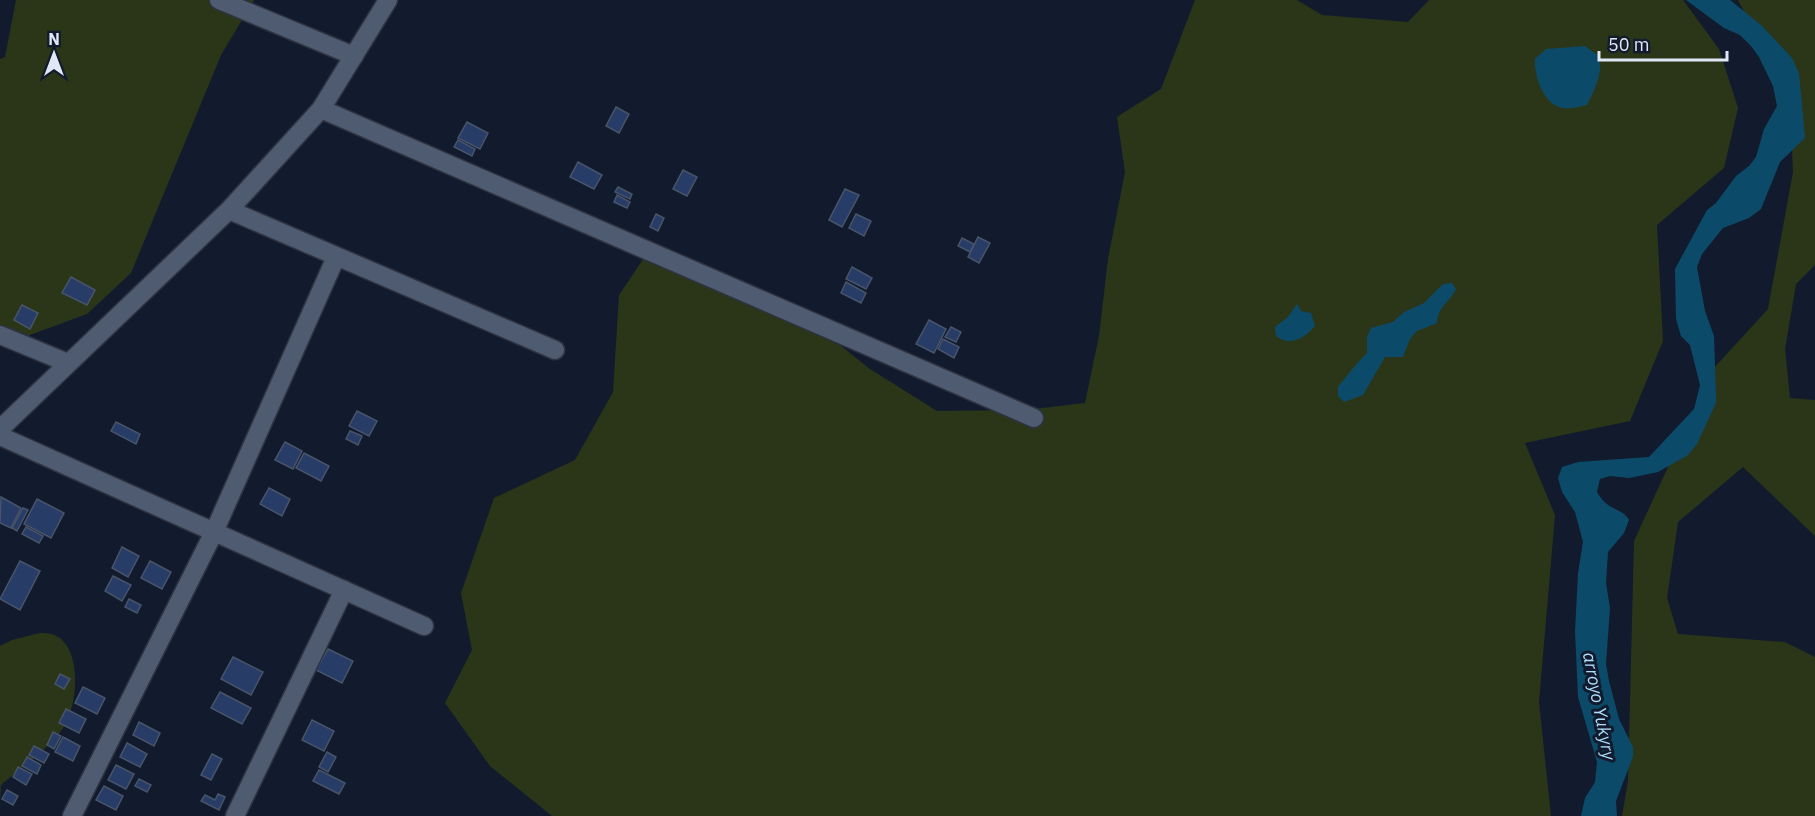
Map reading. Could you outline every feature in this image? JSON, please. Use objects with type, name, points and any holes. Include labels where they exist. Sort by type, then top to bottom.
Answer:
[{"type":"street","points":[[219,0],[354,56]]},
{"type":"street","points":[[0,429],[229,210],[321,109],[388,0]]},
{"type":"street","points":[[321,109],[1034,418]]},
{"type":"street","points":[[229,210],[555,350]]},
{"type":"street","points":[[72,816],[214,532],[336,257]]},
{"type":"street","points":[[0,335],[68,363]]},
{"type":"street","points":[[0,436],[424,626]]},
{"type":"street","points":[[236,816],[344,590]]},
{"type":"green space","points":[[16,0],[254,0],[221,55],[131,273],[87,314],[0,346],[0,59],[5,57]]},
{"type":"green space","points":[[1195,0],[1297,0],[1322,15],[1408,22],[1429,0],[1683,0],[1719,49],[1738,108],[1724,168],[1657,225],[1663,341],[1630,421],[1525,443],[1555,515],[1539,702],[1551,816],[552,816],[490,766],[445,703],[472,650],[461,593],[494,498],[575,460],[613,392],[619,295],[646,255],[811,322],[870,369],[937,411],[1025,410],[1085,403],[1099,336],[1108,259],[1125,172],[1117,117],[1161,89]]},
{"type":"green space","points":[[1738,0],[1815,0],[1815,265],[1796,284],[1785,349],[1790,398],[1815,400],[1815,536],[1743,467],[1678,522],[1667,598],[1678,634],[1785,642],[1815,657],[1815,816],[1622,816],[1628,781],[1634,541],[1713,369],[1768,309],[1793,172],[1790,104]]},
{"type":"green space","points":[[40,633],[54,635],[63,641],[70,651],[75,678],[72,706],[58,735],[1,785],[0,803],[0,646],[12,640]]},
{"type":"water","name":"arroyo Yukyry","points":[[1686,0],[1730,0],[1761,25],[1792,58],[1799,73],[1805,138],[1780,162],[1761,209],[1749,218],[1723,228],[1702,254],[1697,267],[1705,311],[1714,336],[1716,403],[1697,444],[1688,455],[1658,472],[1629,478],[1610,476],[1600,479],[1597,492],[1601,498],[1629,520],[1624,533],[1608,552],[1606,583],[1610,608],[1606,664],[1619,719],[1633,747],[1633,757],[1616,801],[1617,816],[1581,816],[1585,798],[1595,782],[1597,762],[1578,697],[1575,631],[1578,573],[1583,542],[1575,512],[1562,492],[1558,478],[1562,467],[1578,462],[1649,457],[1694,409],[1700,385],[1690,345],[1681,336],[1676,319],[1675,269],[1707,210],[1716,203],[1736,176],[1756,157],[1764,129],[1777,106],[1773,86],[1751,46],[1740,35],[1724,28]]},
{"type":"water","points":[[1585,46],[1599,56],[1600,69],[1595,87],[1587,105],[1559,107],[1548,99],[1540,86],[1535,59],[1546,49]]},
{"type":"water","points":[[1452,283],[1456,289],[1442,308],[1437,323],[1417,331],[1410,339],[1403,357],[1385,357],[1363,395],[1344,402],[1338,396],[1338,387],[1367,353],[1367,337],[1371,328],[1393,322],[1404,312],[1424,303],[1443,284]]},
{"type":"water","points":[[1297,304],[1301,311],[1311,313],[1315,326],[1297,340],[1281,339],[1276,336],[1275,327],[1288,317]]},
{"type":"building","points":[[616,107],[629,114],[619,133],[606,126]]},
{"type":"building","points":[[467,122],[488,133],[480,149],[458,138]]},
{"type":"building","points":[[458,140],[475,149],[472,156],[454,147]]},
{"type":"building","points":[[578,162],[602,175],[594,189],[570,177]]},
{"type":"building","points":[[683,170],[697,177],[687,196],[673,189]]},
{"type":"building","points":[[618,187],[632,194],[630,199],[615,192]]},
{"type":"building","points":[[845,189],[859,195],[842,227],[829,220]]},
{"type":"building","points":[[617,195],[630,202],[627,208],[614,202]]},
{"type":"building","points":[[656,214],[664,218],[658,231],[650,227]]},
{"type":"building","points":[[856,214],[871,221],[864,236],[849,228]]},
{"type":"building","points":[[978,237],[990,243],[979,263],[968,257]]},
{"type":"building","points":[[962,238],[974,244],[970,252],[958,246]]},
{"type":"building","points":[[852,267],[872,278],[866,289],[846,279]]},
{"type":"building","points":[[71,277],[95,290],[87,305],[62,293]]},
{"type":"building","points":[[846,282],[866,293],[861,303],[841,293]]},
{"type":"building","points":[[22,305],[38,313],[30,329],[14,320]]},
{"type":"building","points":[[929,320],[946,329],[934,353],[916,344]]},
{"type":"building","points":[[951,327],[961,332],[956,342],[945,337]]},
{"type":"building","points":[[943,339],[959,347],[954,358],[938,349]]},
{"type":"building","points":[[357,411],[377,421],[369,436],[349,426]]},
{"type":"building","points":[[116,422],[140,434],[136,444],[111,431]]},
{"type":"building","points":[[350,431],[362,436],[358,445],[346,439]]},
{"type":"building","points":[[285,442],[302,451],[293,469],[275,460]]},
{"type":"building","points":[[304,453],[329,466],[321,481],[296,468]]},
{"type":"building","points":[[269,488],[290,499],[282,516],[260,504]]},
{"type":"building","points":[[1,497],[21,508],[11,528],[0,523]]},
{"type":"building","points":[[37,499],[64,513],[51,538],[24,524]]},
{"type":"building","points":[[23,508],[28,510],[17,531],[12,528]]},
{"type":"building","points":[[26,527],[43,536],[39,543],[22,534]]},
{"type":"building","points":[[122,547],[139,556],[128,577],[112,568]]},
{"type":"building","points":[[20,561],[40,571],[20,610],[0,599]]},
{"type":"building","points":[[150,561],[171,572],[162,589],[141,578]]},
{"type":"building","points":[[113,576],[131,585],[122,601],[105,591]]},
{"type":"building","points":[[129,599],[141,605],[137,613],[125,607]]},
{"type":"building","points":[[328,649],[353,661],[342,683],[316,670]]},
{"type":"building","points":[[233,657],[263,672],[251,695],[221,679]]},
{"type":"building","points":[[60,674],[70,679],[64,689],[55,684]]},
{"type":"building","points":[[83,687],[105,698],[97,714],[75,703]]},
{"type":"building","points":[[220,692],[251,708],[242,724],[211,708]]},
{"type":"building","points":[[66,709],[86,719],[79,733],[59,723]]},
{"type":"building","points":[[312,720],[334,731],[324,751],[302,740]]},
{"type":"building","points":[[139,722],[160,733],[154,746],[133,735]]},
{"type":"building","points":[[53,732],[61,736],[54,749],[47,745]]},
{"type":"building","points":[[63,737],[80,746],[73,761],[55,752]]},
{"type":"building","points":[[127,743],[147,754],[140,767],[120,757]]},
{"type":"building","points":[[34,746],[49,754],[44,763],[29,755]]},
{"type":"building","points":[[327,752],[336,757],[328,772],[319,767]]},
{"type":"building","points":[[212,754],[222,759],[211,780],[201,775]]},
{"type":"building","points":[[27,757],[41,765],[37,774],[22,766]]},
{"type":"building","points":[[116,765],[134,774],[126,789],[108,780]]},
{"type":"building","points":[[18,767],[32,774],[26,785],[13,777]]},
{"type":"building","points":[[319,770],[345,783],[339,794],[313,781]]},
{"type":"building","points":[[139,779],[151,785],[147,792],[135,786]]},
{"type":"building","points":[[104,786],[123,796],[116,810],[96,800]]},
{"type":"building","points":[[7,790],[18,796],[13,805],[2,799]]},
{"type":"building","points":[[218,794],[225,797],[219,810],[201,801],[205,795],[215,800]]}]
